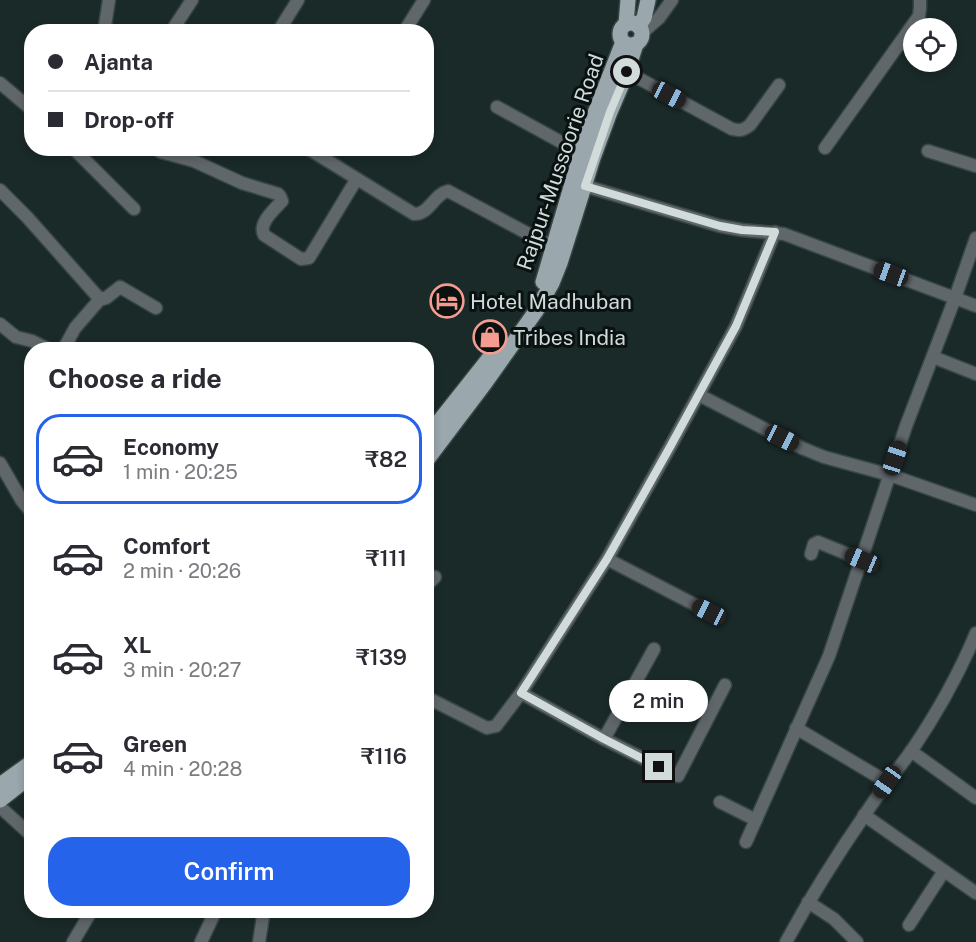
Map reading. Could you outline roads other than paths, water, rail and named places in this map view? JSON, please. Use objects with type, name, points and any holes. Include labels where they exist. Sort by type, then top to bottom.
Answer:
[{"type":"main road","name":"Rajpur-Mussoorie Road","points":[[434,428],[534,300],[547,270],[595,113],[633,34],[644,18],[648,0]]},
{"type":"main road","name":"Rajpur-Mussoorie Road","points":[[434,450],[536,311],[552,283],[610,112],[627,72],[633,34],[626,1]]},
{"type":"main road","points":[[0,785],[24,768]]},
{"type":"main road","points":[[0,800],[24,781]]},
{"type":"street","points":[[106,24],[110,0]]},
{"type":"street","points":[[176,24],[192,0]]},
{"type":"street","points":[[283,24],[298,0]]},
{"type":"street","points":[[409,24],[424,0]]},
{"type":"street","points":[[633,34],[659,18],[672,0]]},
{"type":"street","points":[[825,148],[919,16],[920,0]]},
{"type":"street","points":[[627,72],[739,131],[750,125],[779,85]]},
{"type":"street","points":[[2,87],[24,104]]},
{"type":"street","points":[[497,107],[581,153]]},
{"type":"street","points":[[928,151],[976,166]]},
{"type":"street","points":[[81,156],[134,209]]},
{"type":"street","points":[[176,156],[194,161],[242,183],[278,194],[282,201],[263,224],[262,232],[301,259],[309,258],[356,180]]},
{"type":"street","points":[[328,156],[356,180],[410,212],[418,215],[423,213],[441,194],[448,192],[553,247]]},
{"type":"street","points":[[585,186],[720,226],[784,234],[976,306]]},
{"type":"street","points":[[0,190],[101,298]]},
{"type":"street","points":[[434,701],[487,728],[496,726],[521,693],[607,559],[699,395],[736,326],[775,232]]},
{"type":"street","points":[[746,842],[829,656],[906,426],[976,238]]},
{"type":"street","points":[[67,342],[75,328],[101,298],[106,298],[117,288],[123,288],[156,308]]},
{"type":"street","points":[[0,324],[16,337],[34,342]]},
{"type":"street","points":[[933,357],[976,374]]},
{"type":"street","points":[[699,395],[802,448],[976,505]]},
{"type":"street","points":[[0,463],[24,503]]},
{"type":"street","points":[[811,554],[814,544],[818,542],[862,560]]},
{"type":"street","points":[[607,559],[709,612]]},
{"type":"street","points":[[786,942],[808,902],[864,815],[911,751],[936,712],[956,677],[976,633]]},
{"type":"street","points":[[604,739],[654,649]]},
{"type":"street","points":[[521,693],[604,739],[678,776],[725,685]]},
{"type":"street","points":[[796,728],[887,782]]},
{"type":"street","points":[[911,751],[976,798]]},
{"type":"street","points":[[720,802],[756,820]]},
{"type":"street","points":[[0,807],[24,829]]},
{"type":"street","points":[[864,815],[976,893]]},
{"type":"street","points":[[909,925],[944,871]]},
{"type":"street","points":[[808,902],[834,919],[857,942]]},
{"type":"street","points":[[73,942],[87,918]]},
{"type":"street","points":[[201,942],[212,918]]},
{"type":"street","points":[[259,942],[263,918]]},
{"type":"place","name":"Hotel Madhuban","points":[[447,301]]},
{"type":"place","name":"Tribes India","points":[[490,337]]}]
